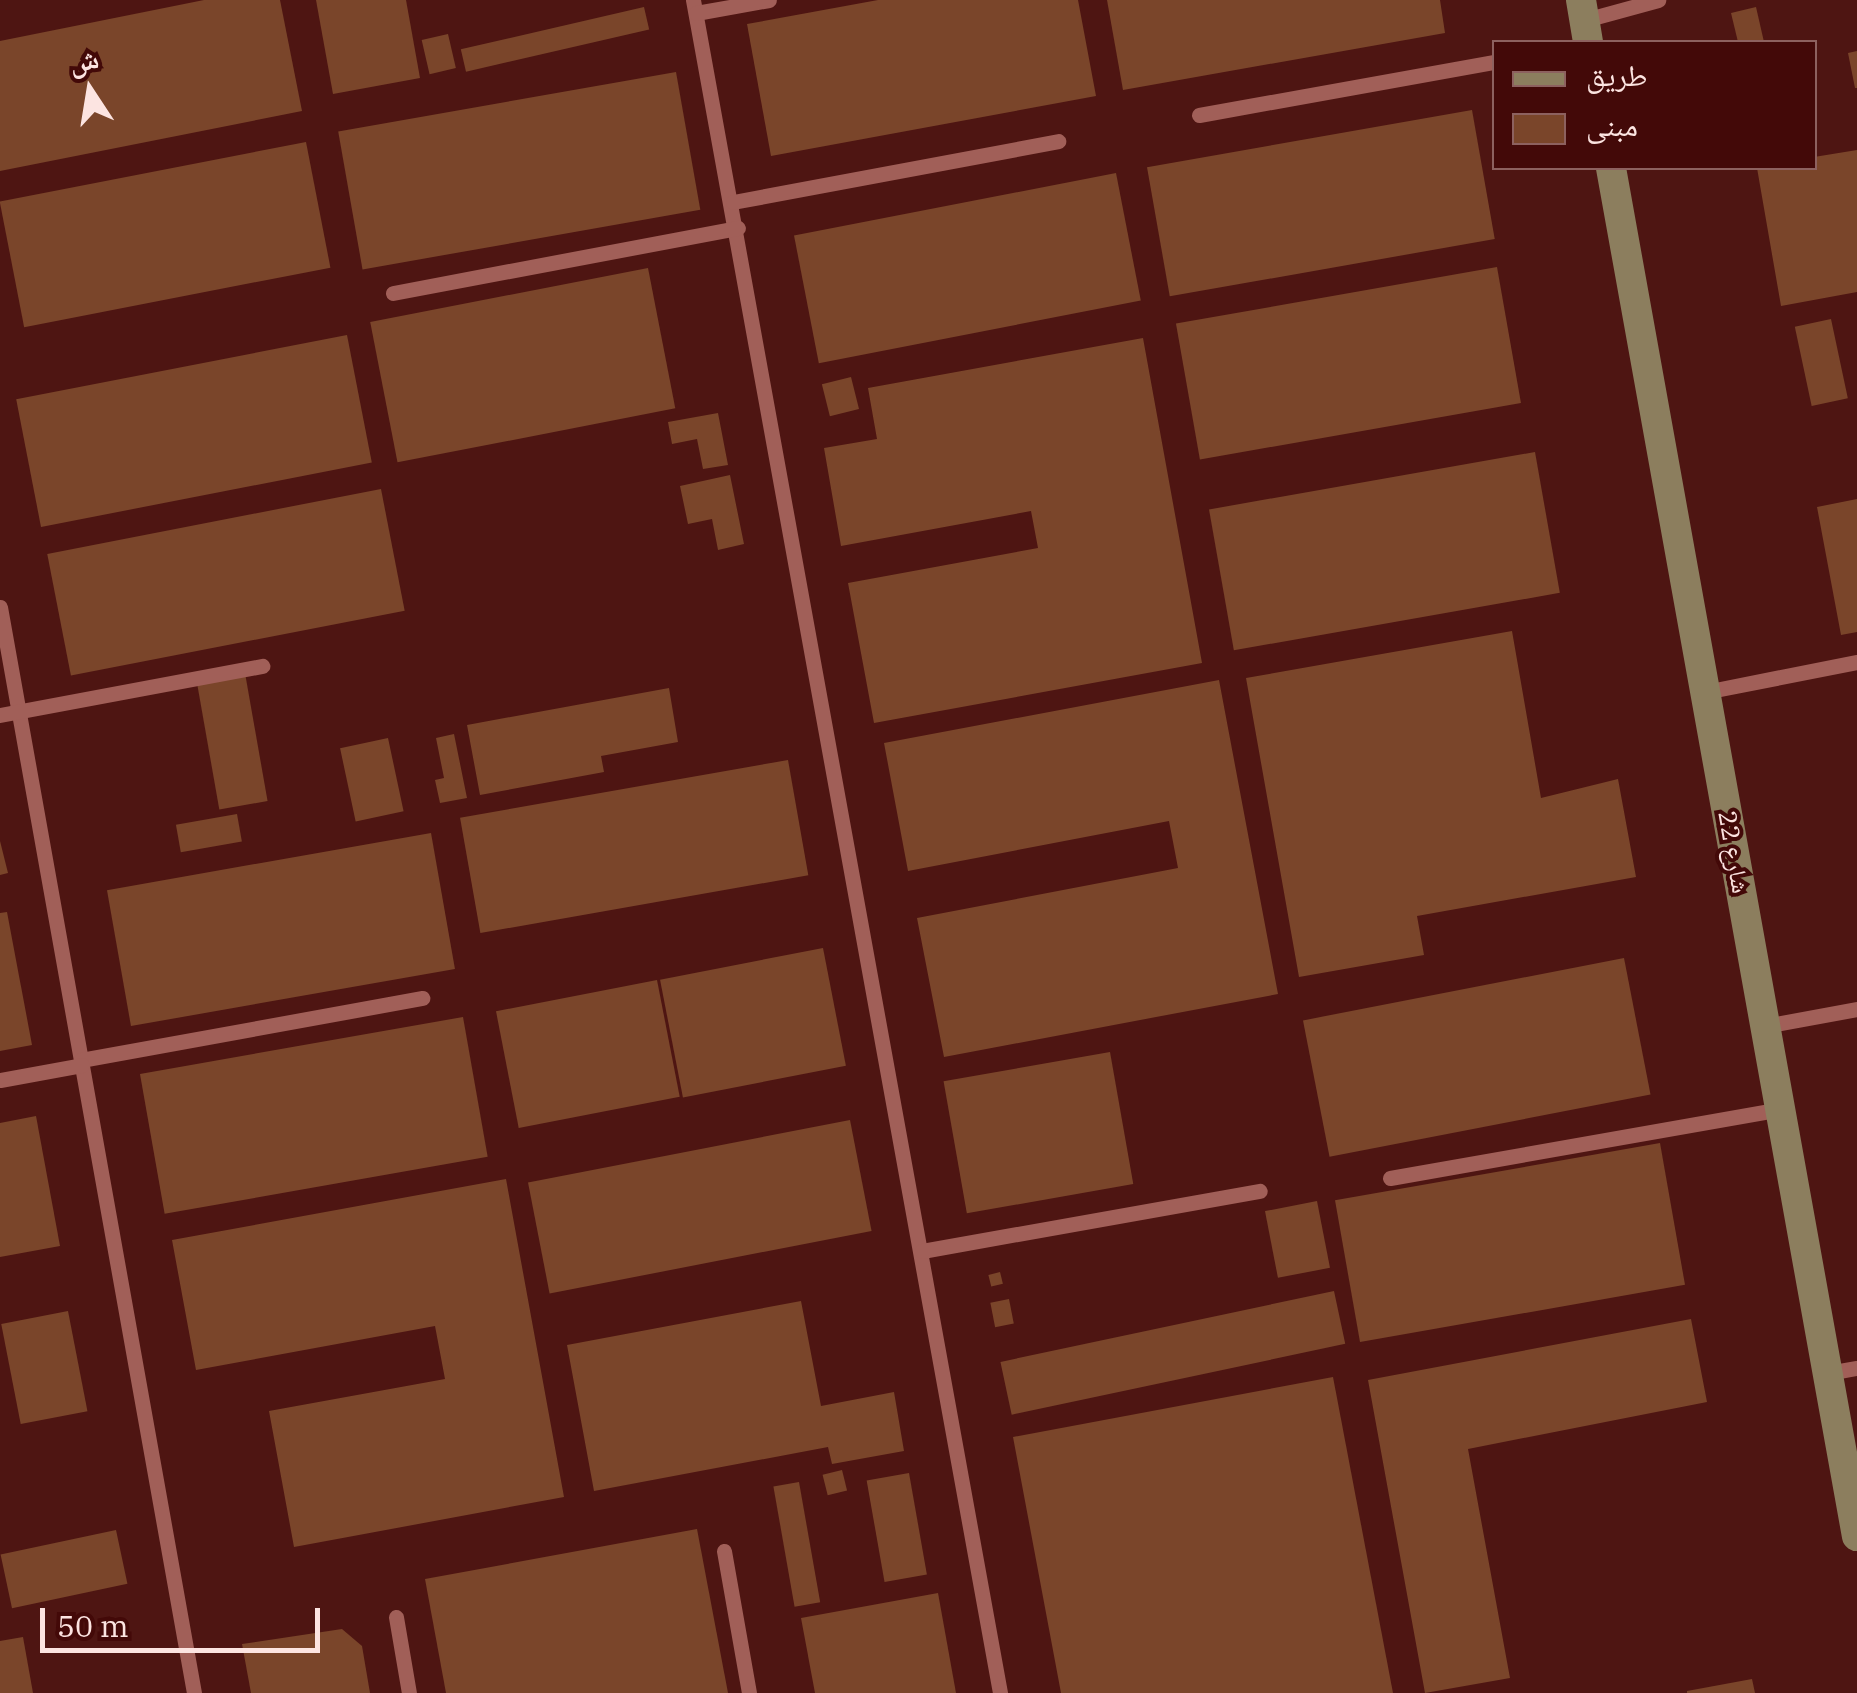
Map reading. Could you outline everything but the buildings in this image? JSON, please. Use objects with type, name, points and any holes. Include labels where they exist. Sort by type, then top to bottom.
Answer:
[{"type":"street","name":"شارع 22","points":[[1611,170],[1780,1109],[1842,1371],[1857,1536]]},
{"type":"lane","points":[[770,0],[694,6],[738,228],[1000,1693]]},
{"type":"lane","points":[[1585,21],[1658,0]]},
{"type":"lane","points":[[1199,116],[1492,62]]},
{"type":"lane","points":[[733,202],[1058,141]]},
{"type":"lane","points":[[394,293],[738,228]]},
{"type":"lane","points":[[0,607],[194,1693]]},
{"type":"lane","points":[[1706,692],[1857,662]]},
{"type":"lane","points":[[0,715],[262,666]]},
{"type":"lane","points":[[0,1080],[422,998]]},
{"type":"lane","points":[[1766,1026],[1857,1009]]},
{"type":"lane","points":[[1390,1178],[1780,1109]]},
{"type":"lane","points":[[922,1252],[1260,1191]]},
{"type":"lane","points":[[724,1551],[749,1693]]},
{"type":"lane","points":[[396,1618],[409,1693]]}]
